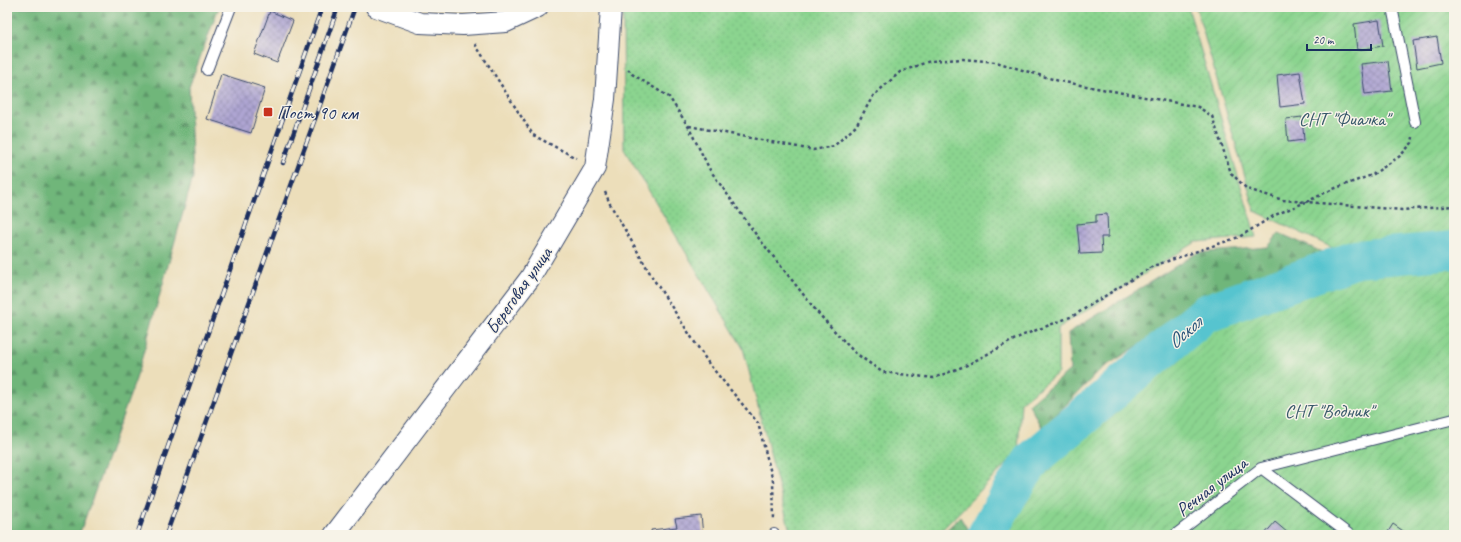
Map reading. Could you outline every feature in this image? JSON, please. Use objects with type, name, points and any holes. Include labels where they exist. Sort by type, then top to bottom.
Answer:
[{"type":"street","points":[[376,7],[420,23],[463,25],[506,22],[538,7]]},
{"type":"street","name":"Береговая улица","points":[[334,535],[530,278],[594,168],[605,99],[611,7]]},
{"type":"lane","points":[[207,70],[231,7]]},
{"type":"lane","points":[[1392,7],[1415,122]]},
{"type":"lane","name":"Речная улица","points":[[1175,535],[1261,468],[1454,419]]},
{"type":"lane","points":[[1261,468],[1350,535]]},
{"type":"path","points":[[463,25],[533,136],[594,168],[610,204],[654,280],[709,364],[758,423],[773,481],[774,535]]},
{"type":"path","points":[[608,44],[632,74],[669,98],[688,126],[710,170],[757,236],[818,313],[854,352],[882,372],[934,378],[967,365],[1021,336],[1073,316],[1152,266],[1239,237],[1274,215],[1333,189],[1372,174],[1400,156],[1412,143],[1415,122]]},
{"type":"path","points":[[688,126],[813,150],[834,146],[856,126],[873,96],[900,72],[930,61],[963,59],[996,62],[1059,81],[1198,108],[1212,116],[1231,173],[1247,189],[1283,200],[1402,210],[1454,206]]},
{"type":"green space","points":[[7,7],[219,7],[189,87],[193,177],[136,379],[79,535],[7,535]]},
{"type":"green space","points":[[623,7],[1188,7],[1256,237],[1196,242],[1058,328],[1058,373],[1021,402],[1018,452],[937,535],[791,535],[743,348],[624,149]]},
{"type":"green space","name":"СНТ \"Фиалка\"","points":[[1196,7],[1454,7],[1454,250],[1356,259],[1255,211]]},
{"type":"green space","points":[[1279,233],[1331,256],[1284,272],[1225,296],[1171,325],[1101,369],[1042,429],[1029,404],[1070,370],[1068,333],[1197,253],[1268,247]]},
{"type":"green space","name":"СНТ \"Водник\"","points":[[1454,258],[1454,535],[995,535],[1036,466],[1209,321],[1353,270],[1380,263]]},
{"type":"green space","points":[[960,517],[971,535],[941,535]]},
{"type":"building","points":[[270,11],[293,21],[277,63],[254,54]]},
{"type":"building","points":[[1379,20],[1383,46],[1357,50],[1354,24]]},
{"type":"building","points":[[1437,37],[1441,63],[1417,68],[1413,41]]},
{"type":"building","points":[[1388,61],[1392,91],[1365,94],[1361,64]]},
{"type":"building","points":[[1300,72],[1305,104],[1280,107],[1277,75]]},
{"type":"building","points":[[221,74],[265,88],[251,133],[207,119]]},
{"type":"building","points":[[1302,117],[1304,140],[1288,142],[1286,119]]},
{"type":"building","points":[[1107,214],[1108,237],[1101,237],[1102,253],[1080,254],[1077,224],[1096,222],[1096,215]]},
{"type":"building","points":[[701,516],[703,535],[652,535],[651,530],[677,527],[675,519]]},
{"type":"building","points":[[1275,522],[1288,533],[1286,535],[1264,535]]},
{"type":"building","points":[[1393,524],[1409,535],[1386,535]]},
{"type":"waterway","name":"Оскол","points":[[986,535],[1010,493],[1033,459],[1206,313],[1356,259],[1454,250]]},
{"type":"railway","points":[[137,535],[322,7]]},
{"type":"railway","points":[[283,163],[338,7]]},
{"type":"railway","points":[[166,535],[355,7]]},
{"type":"place","name":"Пост 90 км","points":[[268,112]]}]
